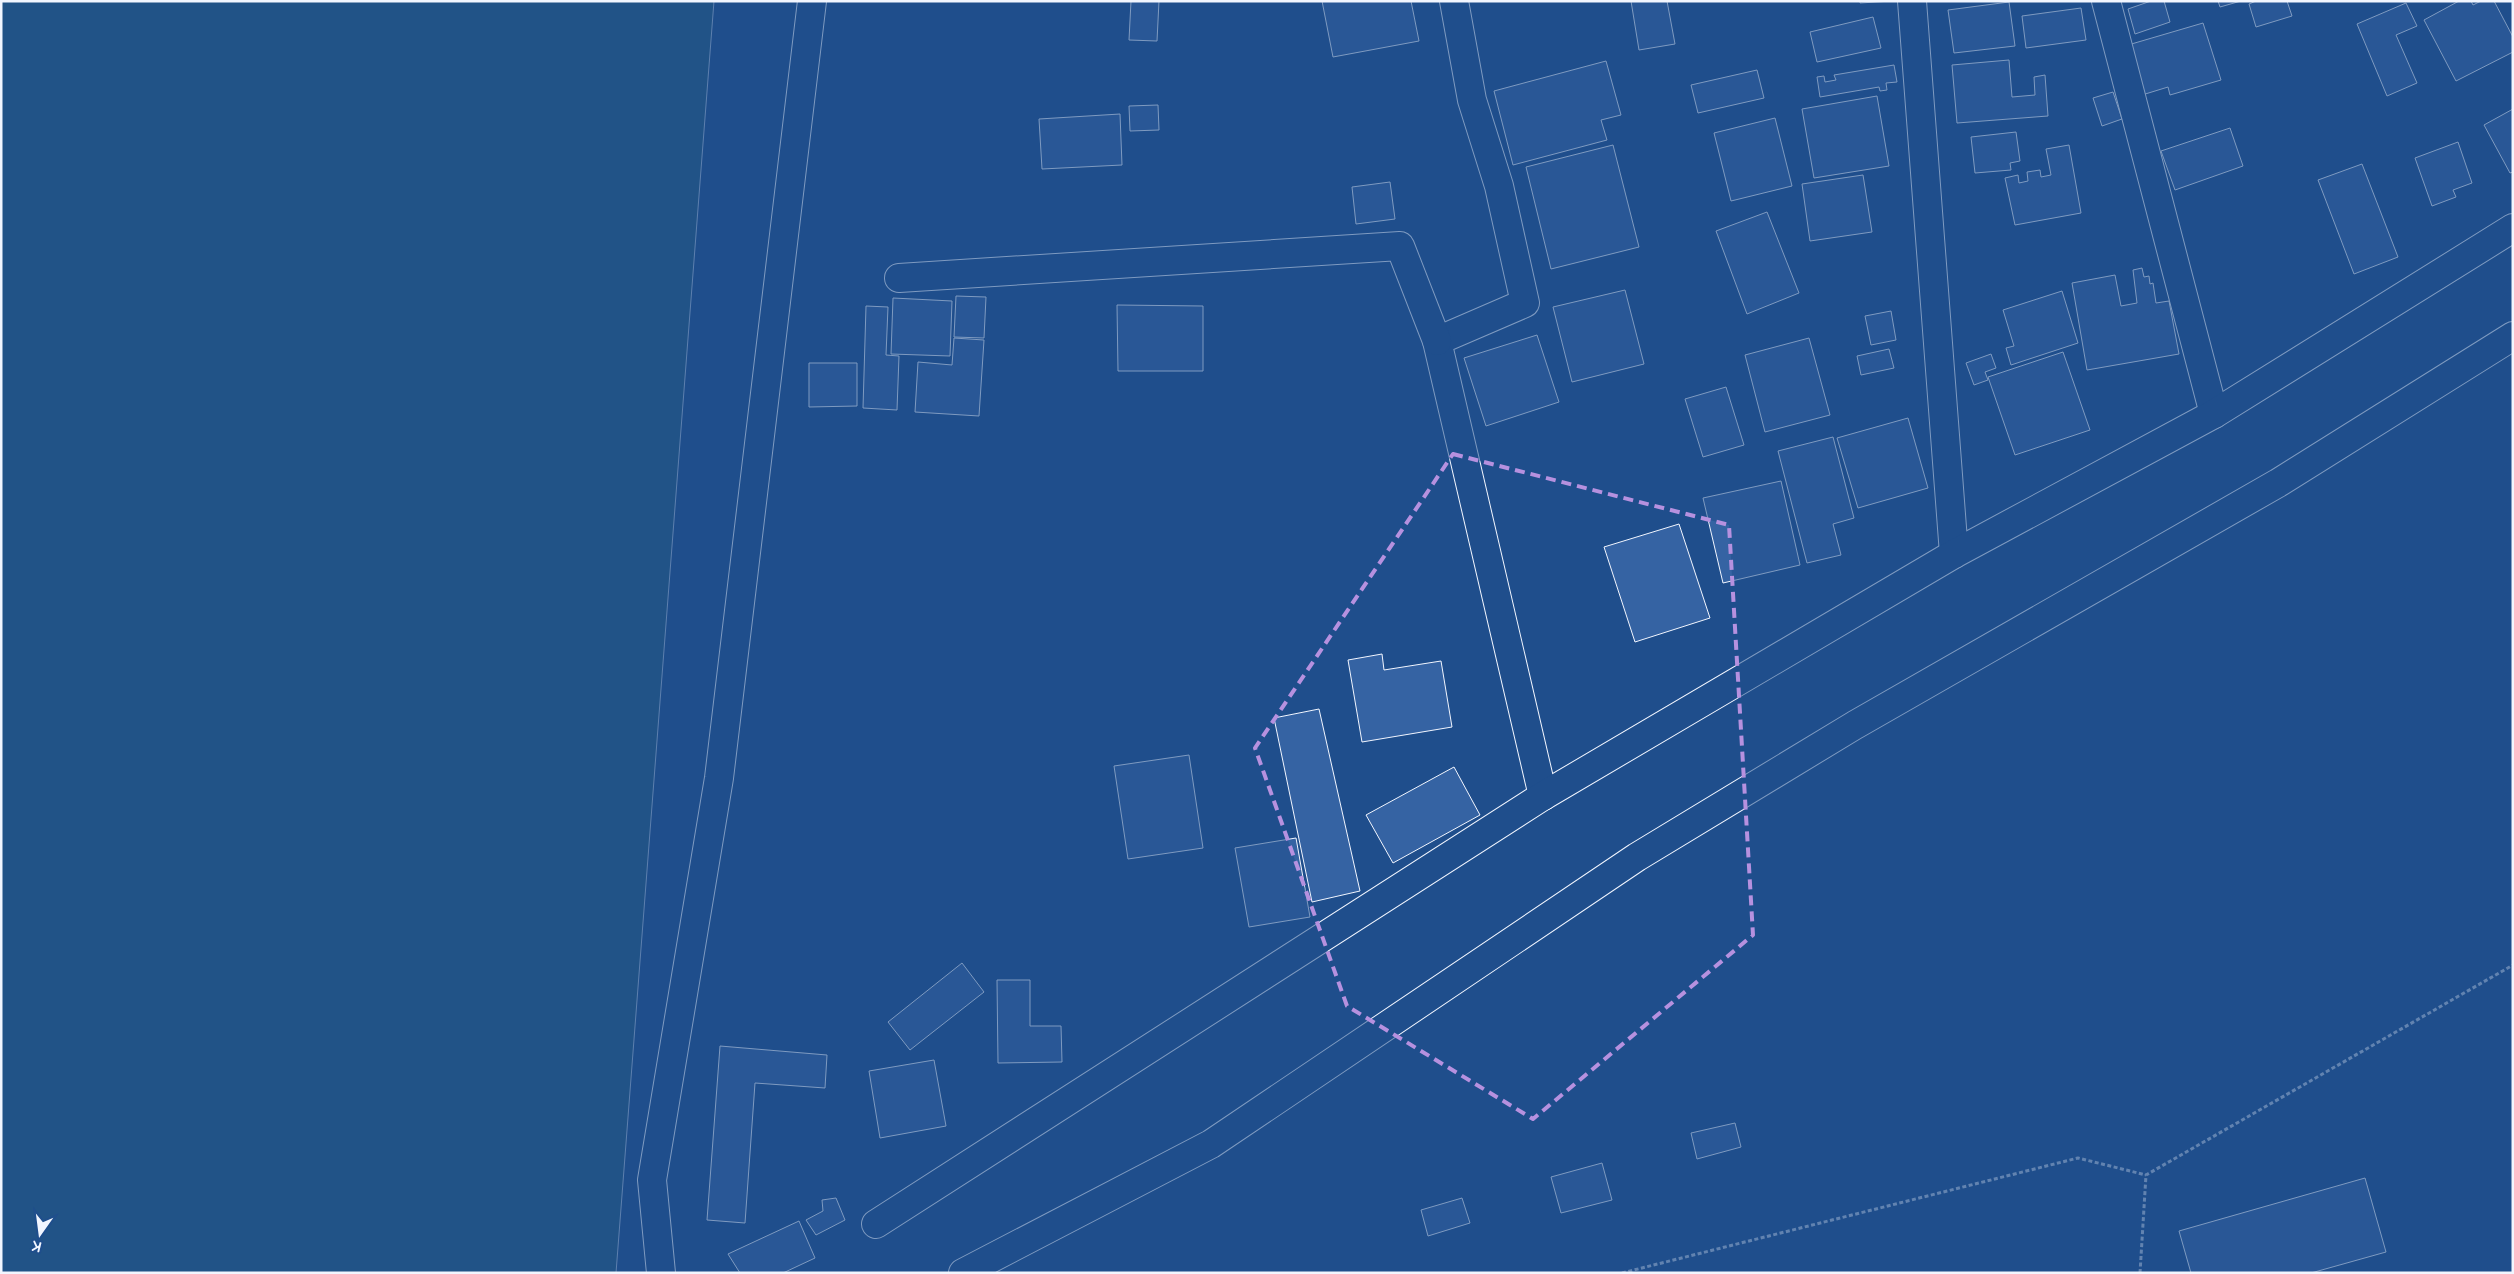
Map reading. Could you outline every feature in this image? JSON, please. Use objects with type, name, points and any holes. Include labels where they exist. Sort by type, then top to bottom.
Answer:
[{"type":"street","points":[[661,1273],[652,1180],[719,778],[812,1]]},
{"type":"street","points":[[1437,341],[1525,303],[1499,186],[1472,100],[1454,1]]},
{"type":"street","points":[[1912,1],[1954,554]]},
{"type":"street","points":[[2106,1],[2214,414]]},
{"type":"street","points":[[876,1224],[1543,796],[1954,554],[2214,414],[2513,228]]},
{"type":"street","points":[[899,278],[1400,246],[1437,341],[1543,796]]},
{"type":"street","points":[[963,1273],[1211,1144],[1637,857],[1854,725],[2278,483],[2513,336]]},
{"type":"path","points":[[1622,1273],[2078,1158],[2146,1175],[2513,965]]},
{"type":"path","points":[[2140,1273],[2146,1175]]},
{"type":"highlighted area","points":[[1453,454],[1729,525],[1753,935],[1533,1119],[1347,1006],[1255,748]]},
{"type":"shaded area","points":[[1,1],[714,1],[616,1273],[1,1273]]},
{"type":"building","points":[[1131,1],[1159,1],[1157,41],[1129,40]]},
{"type":"building","points":[[1322,1],[1411,1],[1419,41],[1333,57]]},
{"type":"building","points":[[1631,1],[1667,1],[1675,44],[1639,50]]},
{"type":"building","points":[[1860,1],[1892,1],[1860,3]]},
{"type":"building","points":[[2151,1],[2164,1],[2170,22],[2135,34],[2128,9]]},
{"type":"building","points":[[2218,1],[2241,1],[2220,7]]},
{"type":"building","points":[[2256,1],[2287,1],[2292,16],[2256,27],[2249,4]]},
{"type":"building","points":[[2459,1],[2471,1],[2473,5],[2481,1],[2494,1],[2513,37],[2513,52],[2456,81],[2424,20]]},
{"type":"building","points":[[2009,2],[2015,46],[1954,53],[1948,10]]},
{"type":"building","points":[[2406,3],[2417,26],[2396,35],[2417,83],[2387,96],[2357,24]]},
{"type":"building","points":[[2081,8],[2086,40],[2026,48],[2022,16]]},
{"type":"building","points":[[1873,17],[1881,48],[1817,62],[1810,32]]},
{"type":"building","points":[[2203,23],[2221,80],[2170,95],[2168,87],[2142,95],[2128,45]]},
{"type":"building","points":[[2009,60],[2012,97],[2035,95],[2034,77],[2045,75],[2048,116],[1957,123],[1952,65]]},
{"type":"building","points":[[1606,61],[1621,115],[1601,120],[1607,140],[1513,165],[1494,91]]},
{"type":"building","points":[[1894,65],[1897,82],[1886,83],[1887,90],[1880,91],[1879,87],[1820,97],[1817,77],[1824,76],[1825,82],[1836,80],[1834,75]]},
{"type":"building","points":[[1757,70],[1764,98],[1698,113],[1691,85]]},
{"type":"building","points":[[2113,92],[2122,119],[2102,126],[2093,98]]},
{"type":"building","points":[[1877,96],[1889,166],[1814,178],[1802,109]]},
{"type":"building","points":[[1158,105],[1159,130],[1130,131],[1129,106]]},
{"type":"building","points":[[2513,109],[2513,172],[2510,173],[2484,125]]},
{"type":"building","points":[[1120,114],[1122,165],[1042,169],[1039,119]]},
{"type":"building","points":[[1775,118],[1792,186],[1731,201],[1714,133]]},
{"type":"building","points":[[2230,128],[2243,166],[2175,190],[2161,151]]},
{"type":"building","points":[[2016,132],[2020,161],[2010,163],[2011,170],[1975,173],[1971,137]]},
{"type":"building","points":[[2458,142],[2472,183],[2453,190],[2456,197],[2432,206],[2415,158]]},
{"type":"building","points":[[1613,145],[1639,247],[1551,269],[1526,167]]},
{"type":"building","points":[[2069,145],[2081,213],[2015,225],[2005,178],[2018,175],[2019,183],[2028,181],[2027,172],[2040,170],[2041,177],[2051,175],[2046,149]]},
{"type":"building","points":[[2362,164],[2398,257],[2354,274],[2318,180]]},
{"type":"building","points":[[1863,175],[1872,232],[1810,241],[1802,184]]},
{"type":"building","points":[[1390,182],[1395,219],[1356,224],[1352,187]]},
{"type":"building","points":[[1767,212],[1799,293],[1747,314],[1716,231]]},
{"type":"building","points":[[2142,268],[2144,277],[2149,276],[2150,284],[2153,283],[2156,303],[2169,301],[2179,354],[2087,370],[2072,283],[2115,275],[2121,306],[2137,303],[2133,270]]},
{"type":"building","points":[[1625,290],[1644,364],[1572,382],[1553,307]]},
{"type":"building","points":[[2062,291],[2078,343],[2011,365],[2006,348],[2014,346],[2003,310]]},
{"type":"building","points":[[956,296],[986,297],[984,338],[954,337]]},
{"type":"building","points":[[893,298],[952,301],[950,356],[891,354]]},
{"type":"building","points":[[1117,305],[1203,306],[1203,371],[1118,371]]},
{"type":"building","points":[[866,306],[888,307],[886,355],[899,356],[897,410],[863,408]]},
{"type":"building","points":[[1891,311],[1896,340],[1871,345],[1865,316]]},
{"type":"building","points":[[1537,335],[1559,402],[1486,426],[1464,358]]},
{"type":"building","points":[[954,338],[984,340],[979,416],[915,412],[918,362],[952,365]]},
{"type":"building","points":[[1809,338],[1830,415],[1765,432],[1745,355]]},
{"type":"building","points":[[1889,349],[1894,368],[1861,375],[1857,356]]},
{"type":"building","points":[[2063,352],[2090,430],[2015,455],[1988,377]]},
{"type":"building","points":[[1991,354],[1996,368],[1985,372],[1988,380],[1974,385],[1966,363]]},
{"type":"building","points":[[809,363],[857,363],[857,406],[809,407]]},
{"type":"building","points":[[1726,387],[1744,445],[1703,457],[1685,399]]},
{"type":"building","points":[[1908,418],[1928,488],[1858,508],[1837,438]]},
{"type":"building","points":[[1833,437],[1854,518],[1833,524],[1841,555],[1807,563],[1778,451]]},
{"type":"building","points":[[1781,481],[1800,565],[1723,583],[1703,498]]},
{"type":"building","points":[[1679,524],[1710,618],[1635,642],[1604,547]]},
{"type":"building","points":[[1382,654],[1384,670],[1441,661],[1452,727],[1362,742],[1348,660]]},
{"type":"building","points":[[1319,709],[1360,891],[1312,902],[1274,718]]},
{"type":"building","points":[[1189,755],[1203,848],[1128,859],[1114,766]]},
{"type":"building","points":[[1454,767],[1480,815],[1393,863],[1366,815]]},
{"type":"building","points":[[1296,838],[1310,917],[1249,927],[1235,848]]},
{"type":"building","points":[[962,963],[984,992],[910,1050],[888,1022]]},
{"type":"building","points":[[997,980],[1030,980],[1030,1026],[1061,1026],[1062,1062],[998,1063]]},
{"type":"building","points":[[720,1046],[827,1055],[825,1088],[755,1083],[745,1223],[707,1220]]},
{"type":"building","points":[[934,1060],[946,1126],[880,1138],[869,1071]]},
{"type":"building","points":[[1735,1123],[1741,1147],[1697,1159],[1691,1133]]},
{"type":"building","points":[[1602,1163],[1612,1200],[1561,1213],[1551,1177]]},
{"type":"building","points":[[2365,1178],[2386,1252],[2311,1273],[2191,1273],[2179,1231]]},
{"type":"building","points":[[836,1198],[845,1220],[816,1235],[806,1220],[823,1211],[822,1200]]},
{"type":"building","points":[[1462,1198],[1470,1223],[1428,1236],[1421,1210]]},
{"type":"building","points":[[799,1221],[815,1258],[783,1273],[740,1273],[728,1254]]}]
